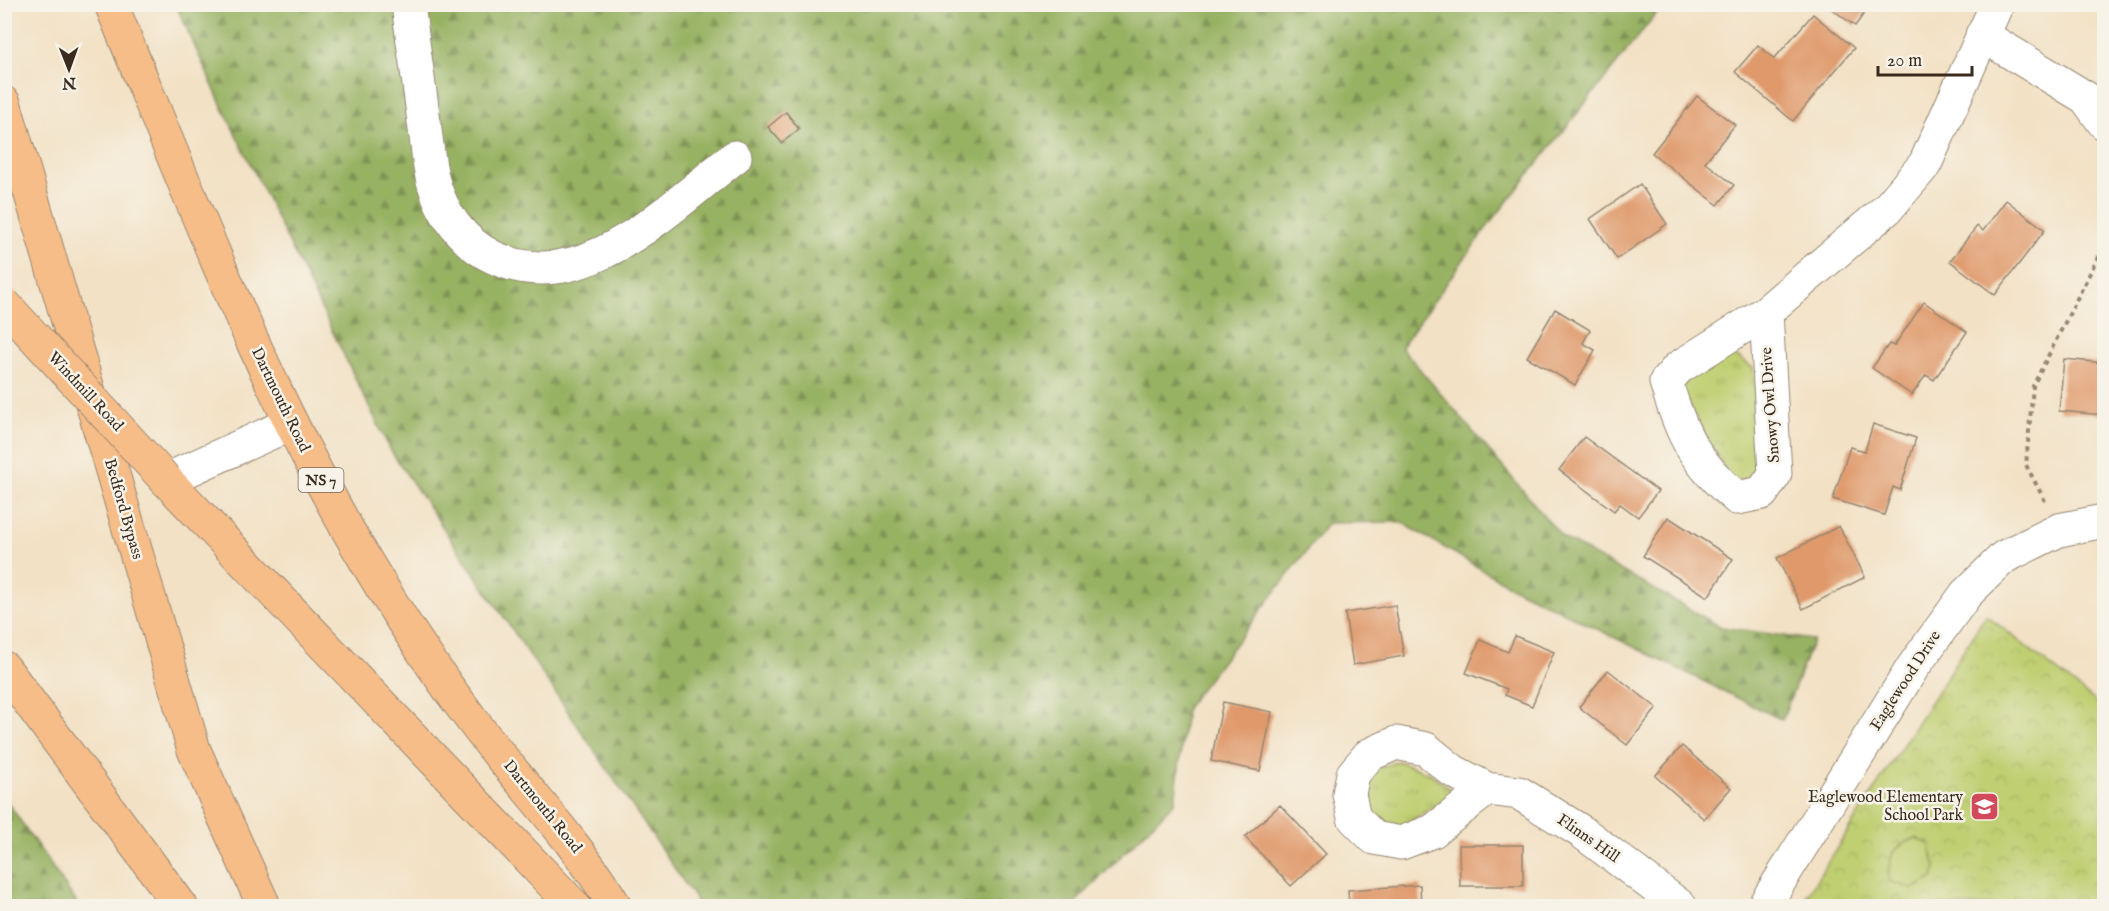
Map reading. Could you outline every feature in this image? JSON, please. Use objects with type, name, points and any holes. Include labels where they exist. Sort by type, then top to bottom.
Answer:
[{"type":"main road","name":"Dartmouth Road","points":[[111,4],[240,319],[290,424],[381,587],[472,720],[596,875],[615,906]]},
{"type":"main road","name":"Bedford Bypass","points":[[4,103],[194,750],[264,906]]},
{"type":"main road","name":"Windmill Road","points":[[4,304],[166,480]]},
{"type":"main road","points":[[166,480],[574,906]]},
{"type":"main road","points":[[4,668],[181,906]]},
{"type":"street","points":[[408,4],[432,179],[443,209],[458,230],[481,251],[508,264],[538,269],[562,269],[617,248],[735,158]]},
{"type":"street","name":"Snowy Owl Drive","points":[[1766,312],[1775,474],[1762,493],[1737,498],[1712,477],[1679,426],[1666,382],[1678,368],[1766,312],[1887,209],[1924,164],[1997,4]]},
{"type":"street","points":[[1982,35],[2086,98],[2104,123]]},
{"type":"street","points":[[166,480],[290,424]]},
{"type":"street","name":"Eaglewood Drive","points":[[1766,906],[1913,667],[1966,594],[2004,557],[2059,530],[2104,521]]},
{"type":"street","name":"Flinns Hill","points":[[1487,789],[1520,793],[1582,832],[1680,906]]},
{"type":"path","points":[[2039,489],[2026,465],[2033,386],[2104,245]]},
{"type":"green space","points":[[176,5],[1663,5],[1484,231],[1401,347],[1563,538],[1721,627],[1813,640],[1782,720],[1510,586],[1401,522],[1328,523],[1186,708],[1175,802],[1072,906],[700,906],[391,451],[221,104]]},
{"type":"green space","points":[[1726,349],[1753,368],[1763,468],[1747,479],[1732,482],[1677,384]]},
{"type":"green space","name":"Eaglewood Elementary School Park","points":[[1986,615],[2104,708],[2104,906],[1800,906]]},
{"type":"green space","points":[[1398,761],[1431,774],[1455,793],[1405,825],[1381,825],[1361,801],[1376,769]]},
{"type":"green space","points":[[4,797],[79,906],[5,906]]},
{"type":"green space","points":[[1916,838],[1929,844],[1936,866],[1933,878],[1913,889],[1888,881],[1889,865],[1896,849]]},
{"type":"building","points":[[1825,4],[1871,4],[1855,26]]},
{"type":"building","points":[[1813,14],[1854,48],[1793,121],[1735,72],[1758,45],[1774,59]]},
{"type":"building","points":[[1697,96],[1735,125],[1705,162],[1734,185],[1718,205],[1652,153]]},
{"type":"building","points":[[786,112],[799,129],[782,143],[768,127]]},
{"type":"building","points":[[1640,184],[1667,224],[1617,259],[1590,219]]},
{"type":"building","points":[[2006,200],[2045,230],[1995,295],[1950,261],[1977,226],[1983,231]]},
{"type":"building","points":[[1924,302],[1967,332],[1934,380],[1926,375],[1912,395],[1872,368],[1889,344],[1894,346]]},
{"type":"building","points":[[1555,309],[1590,330],[1583,343],[1595,350],[1575,385],[1527,357]]},
{"type":"building","points":[[2064,359],[2104,363],[2104,415],[2059,411]]},
{"type":"building","points":[[1873,424],[1916,438],[1900,490],[1893,487],[1884,515],[1833,499],[1850,447],[1865,451]]},
{"type":"building","points":[[1584,437],[1658,491],[1638,517],[1620,504],[1614,511],[1559,470]]},
{"type":"building","points":[[1668,517],[1733,559],[1708,597],[1643,556]]},
{"type":"building","points":[[1839,526],[1865,577],[1803,609],[1777,558]]},
{"type":"building","points":[[1395,605],[1404,656],[1353,665],[1345,613]]},
{"type":"building","points":[[1515,636],[1554,652],[1532,706],[1505,695],[1507,689],[1466,673],[1480,640],[1508,652]]},
{"type":"building","points":[[1608,670],[1657,708],[1627,745],[1579,707]]},
{"type":"building","points":[[1223,702],[1272,712],[1260,771],[1211,761]]},
{"type":"building","points":[[1682,746],[1731,788],[1704,819],[1655,776]]},
{"type":"building","points":[[1280,805],[1326,854],[1291,886],[1245,837]]},
{"type":"building","points":[[1459,845],[1523,845],[1523,886],[1460,886]]},
{"type":"building","points":[[1420,885],[1421,906],[1349,906],[1348,890]]},
{"type":"place","name":"Eaglewood Elementary School Park","points":[[1984,807]]}]
